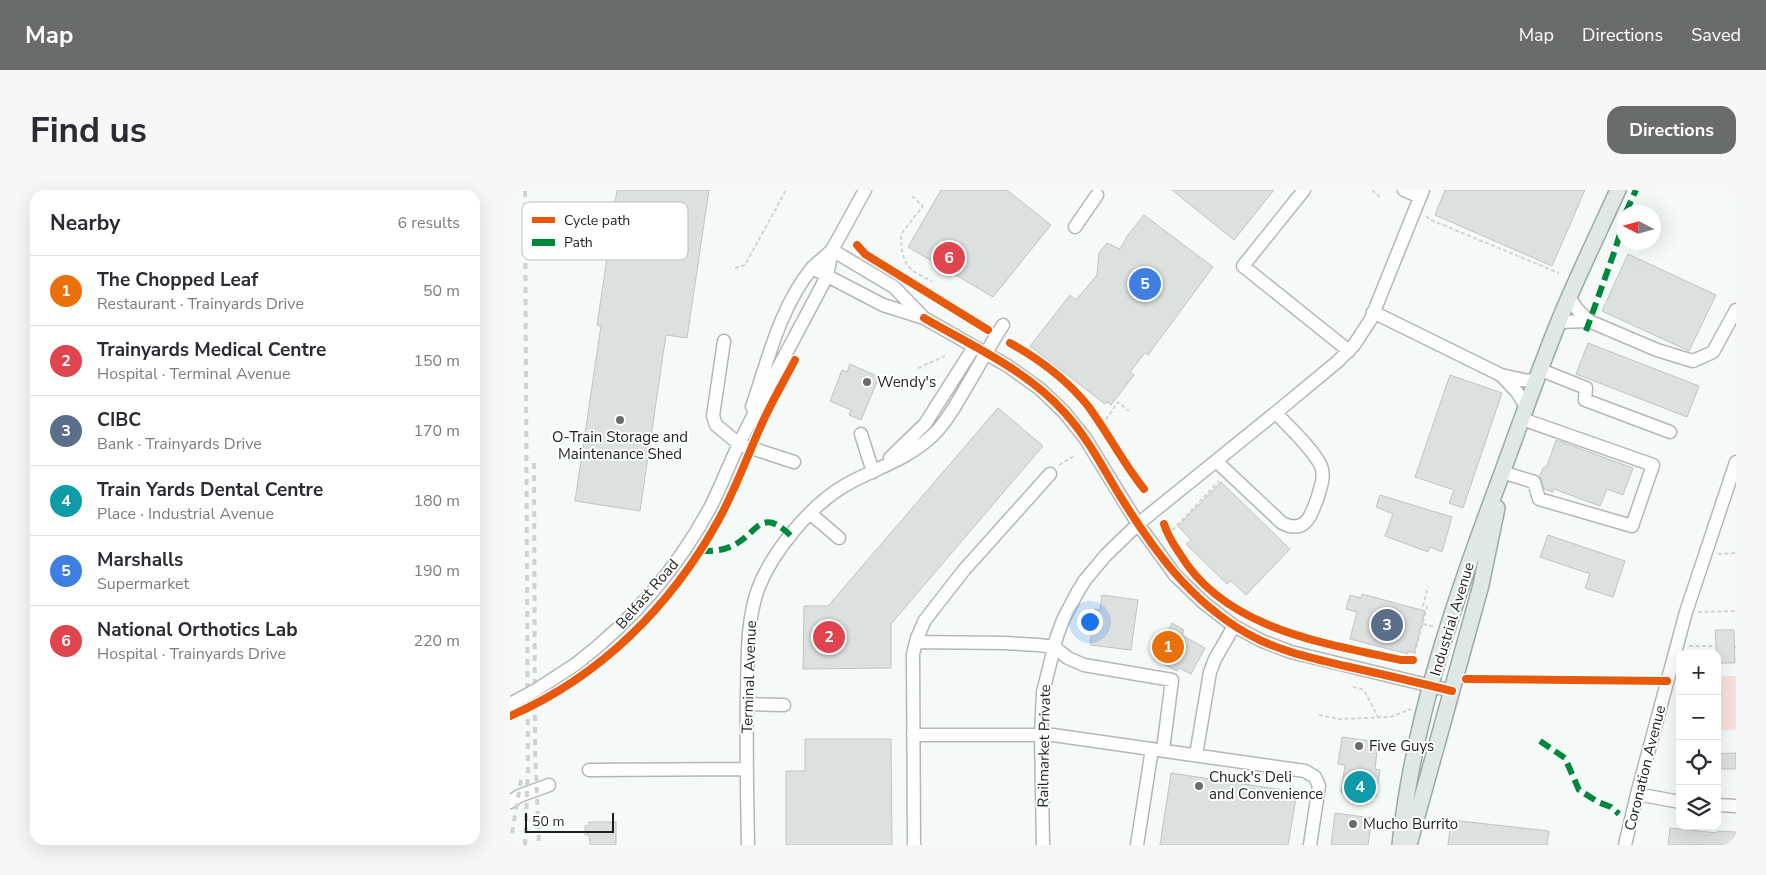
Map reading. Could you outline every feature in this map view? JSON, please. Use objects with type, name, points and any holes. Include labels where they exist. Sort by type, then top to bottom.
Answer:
[{"type":"main road","name":"Industrial Avenue","points":[[1400,845],[1413,756],[1462,580],[1558,322],[1618,190]]},
{"type":"main road","name":"Industrial Avenue","points":[[1409,845],[1481,585],[1508,457]]},
{"type":"street","name":"Belfast Road","points":[[510,704],[536,690],[597,648],[635,612],[668,572],[696,532],[710,508],[739,444],[827,276],[832,250],[865,190]]},
{"type":"street","points":[[1304,190],[1243,266],[1348,351]]},
{"type":"street","points":[[1404,190],[1422,194]]},
{"type":"street","points":[[1075,227],[1096,192]]},
{"type":"street","name":"Railmarket Private","points":[[1043,845],[1043,692],[1063,620],[1085,580],[1106,555],[1138,524],[1276,413],[1348,351],[1365,329],[1374,312],[1422,194]]},
{"type":"street","name":"Belfast Road","points":[[739,444],[778,330],[796,292],[812,268],[832,250]]},
{"type":"street","points":[[832,250],[894,288],[924,318]]},
{"type":"street","points":[[812,268],[883,305],[924,318],[1030,381],[1064,412],[1090,446],[1138,524],[1162,558],[1189,590],[1234,626],[1262,641],[1291,652],[1452,692]]},
{"type":"street","points":[[1569,297],[1577,310],[1590,321],[1657,350],[1693,361],[1714,352],[1736,310]]},
{"type":"street","points":[[1374,312],[1501,375],[1528,380],[1539,374],[1586,388],[1585,400],[1670,432]]},
{"type":"street","points":[[1558,322],[1590,321]]},
{"type":"street","name":"Terminal Avenue","points":[[748,845],[747,704],[749,637],[758,588],[772,561],[781,549],[811,514],[833,493],[912,452],[934,435],[953,410],[1003,325]]},
{"type":"street","points":[[724,341],[714,408],[714,421],[716,425],[739,444],[794,462]]},
{"type":"street","name":"Terminal Avenue","points":[[873,472],[906,444],[925,424],[974,347]]},
{"type":"street","points":[[1501,375],[1517,392],[1524,413],[1653,465],[1632,526],[1539,499],[1534,482],[1505,473]]},
{"type":"street","points":[[1216,461],[1282,523],[1296,526],[1305,523],[1313,513],[1322,483],[1322,468],[1316,457],[1276,413]]},
{"type":"street","points":[[861,434],[873,472]]},
{"type":"street","name":"Coronation Avenue","points":[[1625,845],[1686,612],[1736,462]]},
{"type":"street","points":[[914,845],[913,654],[924,620],[942,596],[1050,474]]},
{"type":"street","points":[[811,514],[839,538]]},
{"type":"street","points":[[1196,755],[1210,672],[1215,659],[1234,626]]},
{"type":"street","points":[[916,642],[1005,643],[1054,647],[1068,658],[1084,664],[1172,680],[1137,845]]},
{"type":"street","points":[[747,704],[784,705]]},
{"type":"street","points":[[913,735],[1042,735],[1158,749],[1311,773],[1318,781],[1319,786],[1310,845]]},
{"type":"street","points":[[589,770],[747,769]]},
{"type":"street","points":[[510,802],[519,796],[549,785]]},
{"type":"street","points":[[1637,794],[1676,801]]},
{"type":"street","points":[[1721,805],[1736,806]]},
{"type":"path","points":[[735,268],[745,265],[786,190]]},
{"type":"path","points":[[1372,190],[1380,197]]},
{"type":"path","points":[[912,196],[923,206],[900,234],[903,260],[911,269],[932,281]]},
{"type":"path","points":[[1425,215],[1431,220],[1559,273]]},
{"type":"path","points":[[918,368],[946,356]]},
{"type":"path","points":[[1106,434],[1100,423],[1118,402],[1129,410]]},
{"type":"path","points":[[1050,474],[1074,456]]},
{"type":"path","points":[[1168,534],[1223,478]]},
{"type":"path","points":[[1164,524],[1172,542]]},
{"type":"path","points":[[1704,554],[1736,553]]},
{"type":"path","points":[[1410,661],[1423,624],[1427,607],[1423,606],[1428,587]]},
{"type":"path","points":[[1686,612],[1736,611]]},
{"type":"path","points":[[1423,624],[1435,627]]},
{"type":"path","points":[[1677,646],[1716,646]]},
{"type":"path","points":[[1353,686],[1366,692],[1378,718]]},
{"type":"path","points":[[1319,715],[1340,719],[1378,718],[1401,714],[1411,709]]},
{"type":"shaded area","points":[[1721,676],[1736,676],[1736,730],[1721,730]]},
{"type":"building","name":"O-Train Storage and Maintenance Shed","points":[[617,190],[709,190],[687,338],[666,335],[640,511],[575,501],[601,326],[597,325],[607,260],[688,260],[688,202],[615,202]]},
{"type":"building","points":[[941,190],[1007,190],[1051,225],[993,297],[908,247]]},
{"type":"building","points":[[1172,190],[1274,190],[1234,240]]},
{"type":"building","points":[[1445,190],[1585,190],[1552,266],[1435,215]]},
{"type":"building","points":[[1144,215],[1213,267],[1148,355],[1145,353],[1130,372],[1134,375],[1111,405],[1107,402],[1105,404],[1030,346],[1070,295],[1076,300],[1097,275],[1099,253],[1107,243],[1120,249],[1128,235]]},
{"type":"building","points":[[1628,254],[1716,295],[1689,351],[1602,311]]},
{"type":"building","points":[[1588,343],[1699,386],[1687,417],[1576,374]]},
{"type":"building","points":[[850,364],[879,377],[861,420],[849,415],[851,410],[830,401],[842,370],[847,372]]},
{"type":"building","points":[[1450,375],[1502,393],[1463,508],[1449,503],[1454,490],[1415,477]]},
{"type":"building","points":[[998,408],[1043,446],[891,624],[891,668],[803,669],[804,606],[828,606]]},
{"type":"building","points":[[1556,440],[1633,468],[1623,495],[1607,489],[1600,506],[1554,489],[1553,492],[1544,489],[1540,476],[1543,468],[1547,466]]},
{"type":"building","points":[[1221,482],[1290,549],[1246,595],[1231,581],[1227,584],[1186,544],[1191,540],[1178,526]]},
{"type":"building","points":[[1380,495],[1452,517],[1442,552],[1430,547],[1428,552],[1385,536],[1393,514],[1376,507]]},
{"type":"building","points":[[1548,535],[1625,561],[1613,597],[1585,588],[1590,574],[1540,557]]},
{"type":"building","points":[[1362,594],[1425,611],[1414,653],[1408,651],[1408,654],[1350,639],[1357,612],[1346,609],[1350,595],[1361,598]]},
{"type":"building","points":[[1102,595],[1138,600],[1131,650],[1090,645],[1095,609],[1100,610]]},
{"type":"building","points":[[1172,623],[1184,630],[1182,635],[1205,648],[1191,674],[1179,668],[1177,671],[1154,659]]},
{"type":"building","points":[[1715,630],[1734,630],[1735,663],[1721,663],[1721,650],[1716,650]]},
{"type":"building","points":[[1342,737],[1378,742],[1375,769],[1380,770],[1376,797],[1341,792],[1345,765],[1338,764]]},
{"type":"building","points":[[805,739],[891,739],[892,845],[786,845],[786,771],[805,771]]},
{"type":"building","points":[[1736,753],[1736,769],[1721,769],[1721,754]]},
{"type":"building","points":[[1171,773],[1297,792],[1288,845],[1160,845]]},
{"type":"building","points":[[1335,813],[1372,818],[1368,845],[1331,845]]},
{"type":"building","points":[[1451,820],[1549,831],[1547,845],[1448,845]]},
{"type":"building","points":[[589,822],[616,822],[616,845],[590,845],[589,835],[585,835],[585,826],[589,826]]},
{"type":"building","points":[[1670,828],[1717,833],[1717,831],[1736,832],[1736,845],[1668,845]]},
{"type":"railway","points":[[525,190],[525,202]]},
{"type":"railway","points":[[525,260],[528,769],[525,845]]},
{"type":"railway","points":[[534,463],[535,747],[539,845]]},
{"type":"railway","points":[[510,845],[522,774]]},
{"type":"marked path","points":[[1629,205],[1636,190]]},
{"type":"marked path","points":[[1586,331],[1616,247]]},
{"type":"marked path","points":[[701,551],[728,548],[740,541],[759,525],[765,523],[772,523],[781,527],[791,536]]},
{"type":"marked path","points":[[1540,741],[1565,758],[1579,790],[1598,802],[1611,807],[1619,814]]},
{"type":"cycle path","points":[[857,245],[865,254],[988,330]]},
{"type":"cycle path","points":[[924,318],[1016,371],[1050,398],[1073,422],[1158,553],[1190,589],[1227,621],[1259,640],[1295,653],[1452,691]]},
{"type":"cycle path","points":[[1010,343],[1052,371],[1080,396],[1144,489]]},
{"type":"cycle path","points":[[510,716],[543,700],[603,660],[630,636],[678,582],[699,552],[725,508],[765,417],[795,360]]},
{"type":"cycle path","points":[[1164,524],[1173,543],[1199,579],[1223,600],[1249,616],[1278,629],[1309,639],[1401,660],[1413,660]]},
{"type":"cycle path","points":[[1466,679],[1667,681]]},
{"type":"place","name":"National Orthotics Lab","points":[[949,258]]},
{"type":"place","name":"Marshalls","points":[[1145,284]]},
{"type":"place","name":"Wendy's","points":[[867,382]]},
{"type":"place","name":"O-Train Storage and Maintenance Shed","points":[[620,420]]},
{"type":"place","name":"CIBC","points":[[1387,625]]},
{"type":"place","name":"Trainyards Medical Centre","points":[[829,637]]},
{"type":"place","name":"The Chopped Leaf","points":[[1168,647]]},
{"type":"place","name":"Five Guys","points":[[1359,746]]},
{"type":"place","name":"Chuck's Deli and Convenience","points":[[1199,786]]},
{"type":"place","name":"Train Yards Dental Centre","points":[[1360,787]]},
{"type":"place","name":"Mucho Burrito","points":[[1353,824]]}]
